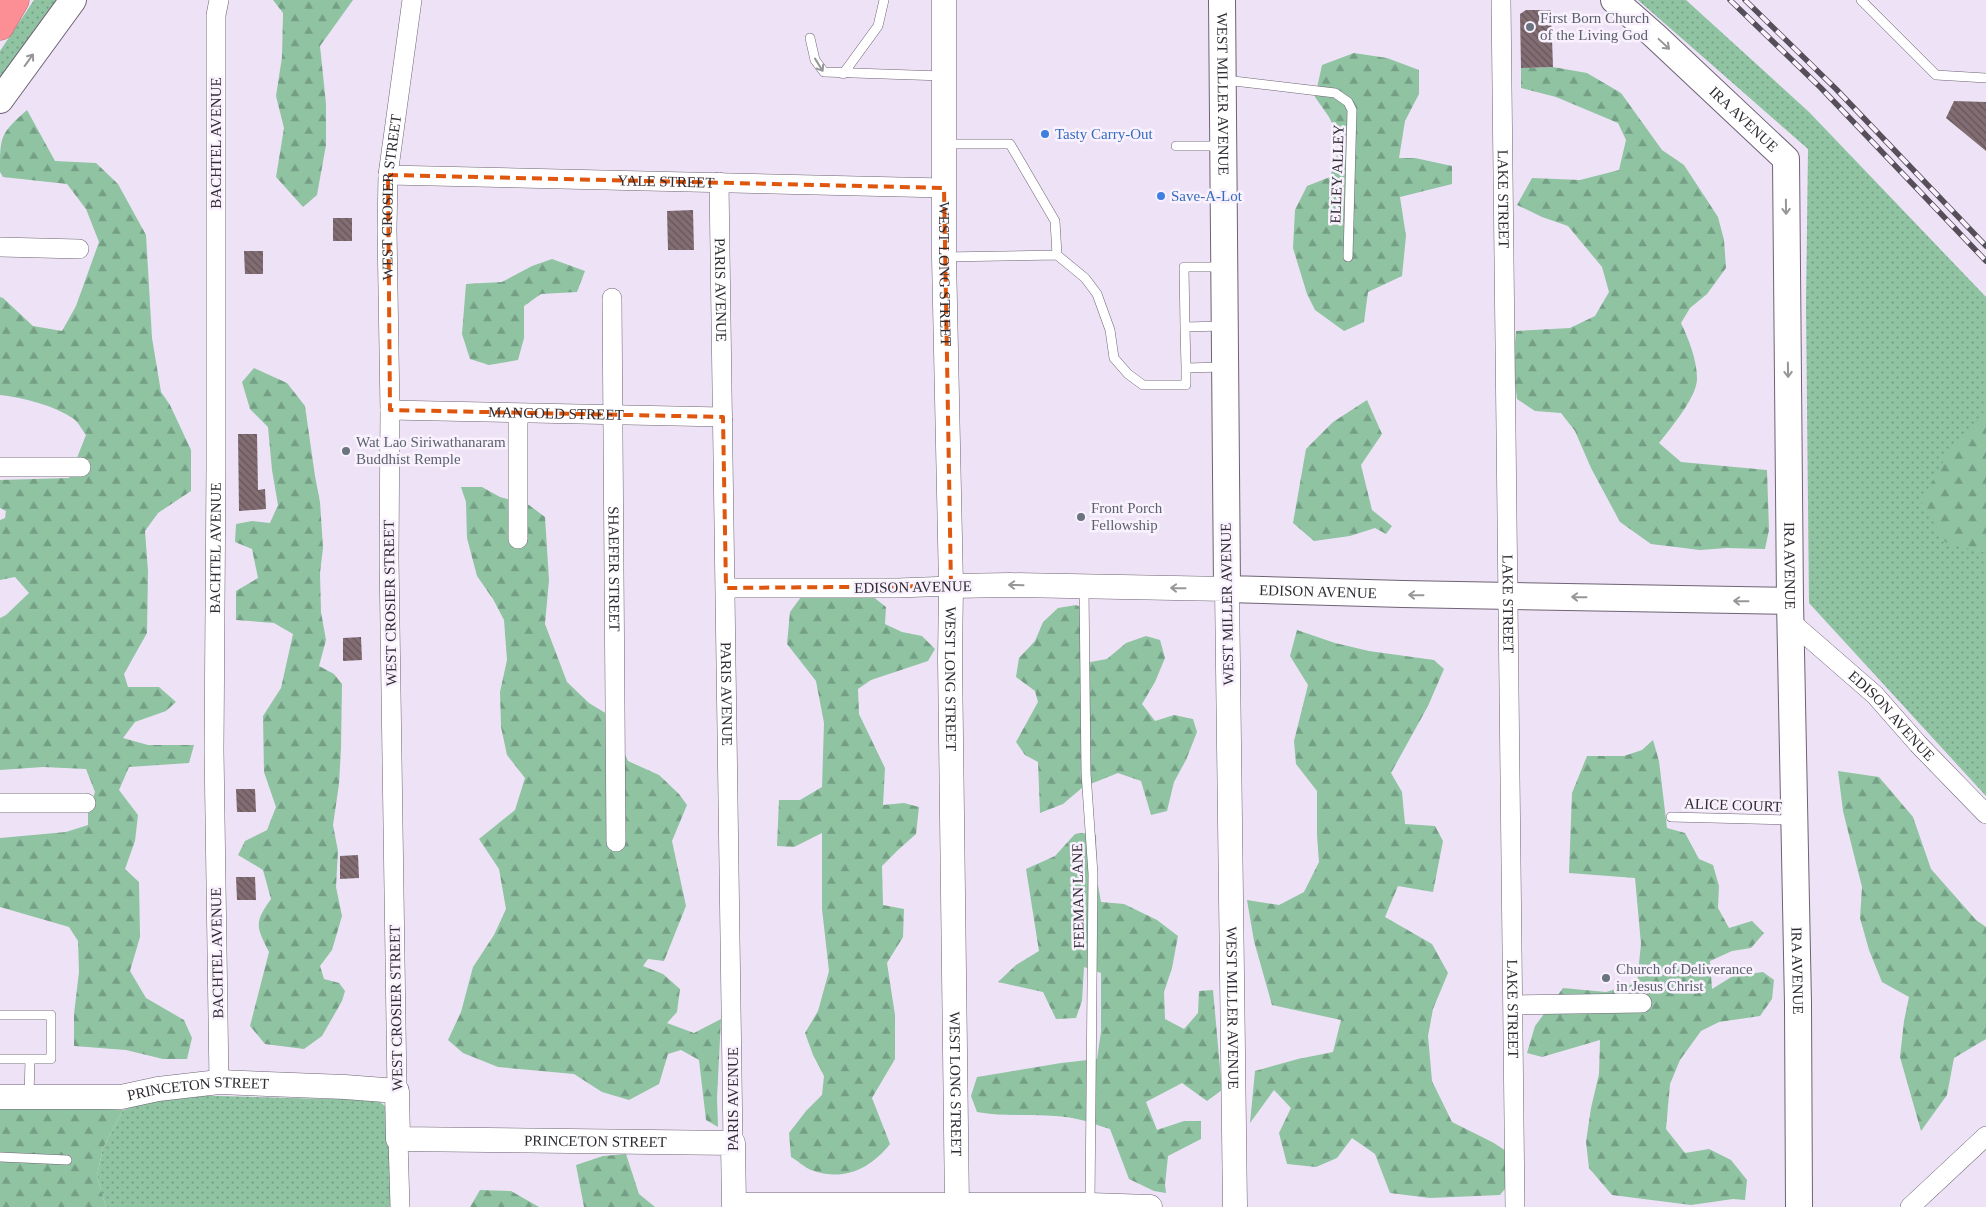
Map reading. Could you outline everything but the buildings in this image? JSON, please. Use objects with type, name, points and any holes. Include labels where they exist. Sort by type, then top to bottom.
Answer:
[{"type":"highway","points":[[0,26],[15,0]]},
{"type":"main road","points":[[0,100],[73,0]]},
{"type":"main road","name":"WEST MILLER AVENUE","points":[[1222,0],[1227,589]]},
{"type":"main road","name":"IRA AVENUE","points":[[1614,0],[1786,158],[1790,611],[1799,1207]]},
{"type":"main road","name":"EDISON AVENUE","points":[[1227,589],[1509,596],[1790,611]]},
{"type":"street","name":"WEST CROSIER STREET","points":[[400,1207],[389,558],[390,410],[387,230],[388,175],[412,0]]},
{"type":"street","name":"WEST LONG STREET","points":[[944,0],[944,257],[951,586],[950,659],[957,1205]]},
{"type":"street","name":"LAKE STREET","points":[[1501,0],[1515,1207]]},
{"type":"street","name":"BACHTEL AVENUE","points":[[216,5],[214,750],[219,1082]]},
{"type":"street","name":"YALE STREET","points":[[388,175],[944,188]]},
{"type":"street","name":"PARIS AVENUE","points":[[719,182],[734,1206]]},
{"type":"street","points":[[0,247],[79,249]]},
{"type":"street","name":"SHAEFER STREET","points":[[612,298],[616,842]]},
{"type":"street","name":"MANGOLD STREET","points":[[390,410],[723,417]]},
{"type":"street","points":[[518,414],[518,539]]},
{"type":"street","points":[[0,467],[81,467]]},
{"type":"street","name":"EDISON AVENUE","points":[[726,588],[898,588],[951,586],[1227,589]]},
{"type":"street","name":"WEST MILLER AVENUE","points":[[1227,589],[1235,1207]]},
{"type":"street","name":"EDISON AVENUE","points":[[1790,611],[1875,695],[1918,744],[1986,814]]},
{"type":"street","points":[[0,803],[86,803]]},
{"type":"street","points":[[1514,1005],[1642,1003]]},
{"type":"street","name":"PRINCETON STREET","points":[[0,1097],[121,1097],[158,1089],[219,1082],[397,1091]]},
{"type":"street","points":[[1910,1207],[1986,1136]]},
{"type":"street","name":"PRINCETON STREET","points":[[398,1139],[733,1143]]},
{"type":"street","points":[[734,1206],[1090,1204],[1150,1207]]},
{"type":"lane","points":[[843,74],[878,26],[884,0]]},
{"type":"lane","points":[[1861,0],[1936,75],[1986,78]]},
{"type":"lane","points":[[810,38],[815,60],[824,72],[944,76]]},
{"type":"lane","name":"ELLEY ALLEY","points":[[1222,80],[1336,93],[1348,102],[1352,110],[1348,257]]},
{"type":"lane","points":[[944,144],[1010,144],[1055,221],[1057,255]]},
{"type":"lane","points":[[1176,146],[1223,146]]},
{"type":"lane","points":[[944,257],[1057,255],[1085,278],[1097,294],[1110,330],[1114,358],[1128,374],[1143,384],[1186,385],[1184,267],[1224,267]]},
{"type":"lane","points":[[1185,327],[1225,326]]},
{"type":"lane","points":[[1186,368],[1225,367]]},
{"type":"lane","name":"FEEMAN LANE","points":[[1084,587],[1086,773],[1093,874],[1090,1204]]},
{"type":"lane","name":"ALICE COURT","points":[[1671,817],[1794,820]]},
{"type":"lane","points":[[0,1015],[51,1015],[51,1060],[0,1059]]},
{"type":"lane","points":[[29,1097],[30,1059]]},
{"type":"lane","points":[[0,1157],[67,1160]]},
{"type":"highlighted area","points":[[388,175],[944,188],[951,586],[726,588],[723,417],[390,410]]},
{"type":"green space","points":[[34,0],[68,0],[0,91],[0,51]]},
{"type":"green space","points":[[273,0],[353,0],[320,46],[326,104],[326,145],[317,195],[303,207],[276,177],[284,128],[276,96],[282,57],[283,13]]},
{"type":"green space","points":[[1638,0],[1686,0],[1809,112],[1986,297],[1986,796],[1809,603],[1806,306],[1808,149]]},
{"type":"green space","points":[[1354,53],[1387,58],[1419,70],[1419,94],[1405,121],[1399,158],[1415,158],[1452,166],[1452,184],[1400,197],[1406,236],[1402,276],[1368,292],[1364,322],[1344,331],[1315,310],[1307,294],[1293,248],[1295,210],[1307,186],[1330,177],[1341,142],[1329,117],[1315,97],[1322,65]]},
{"type":"green space","points":[[1553,67],[1587,73],[1621,93],[1662,150],[1684,165],[1718,217],[1724,240],[1726,268],[1707,294],[1690,308],[1681,323],[1694,357],[1697,372],[1696,386],[1688,403],[1659,443],[1681,462],[1767,470],[1769,530],[1765,549],[1727,548],[1700,550],[1651,544],[1620,522],[1591,468],[1575,431],[1561,413],[1535,411],[1517,399],[1513,366],[1516,331],[1570,328],[1595,316],[1609,292],[1602,267],[1568,226],[1542,217],[1517,205],[1532,178],[1580,180],[1619,170],[1626,140],[1618,123],[1556,97],[1521,88],[1521,68]]},
{"type":"green space","points":[[27,110],[55,161],[96,163],[118,184],[146,235],[152,338],[161,392],[170,405],[191,450],[191,491],[158,513],[145,531],[148,571],[147,633],[124,674],[128,687],[159,687],[176,702],[166,711],[135,722],[123,738],[148,745],[194,745],[189,763],[129,767],[119,790],[138,815],[135,841],[125,869],[139,882],[140,937],[130,971],[146,998],[184,1020],[192,1038],[187,1059],[163,1059],[126,1050],[74,1046],[74,1014],[79,972],[78,941],[69,927],[0,907],[0,838],[66,832],[88,825],[88,811],[95,792],[86,769],[43,767],[0,770],[0,618],[6,615],[29,593],[15,577],[0,580],[0,520],[5,518],[6,511],[0,508],[0,480],[69,478],[86,435],[74,419],[66,414],[29,400],[0,395],[0,297],[33,326],[62,331],[76,306],[99,242],[86,209],[67,184],[3,177],[0,172],[0,150],[3,136],[11,125]]},
{"type":"green space","points":[[552,259],[585,271],[577,292],[541,294],[524,306],[524,338],[518,360],[489,365],[470,359],[462,334],[466,284],[502,282],[532,266]]},
{"type":"green space","points":[[254,368],[287,383],[305,406],[320,502],[323,548],[320,573],[321,612],[326,640],[319,666],[334,674],[342,684],[339,784],[333,825],[338,851],[336,887],[342,916],[332,950],[320,966],[324,979],[339,983],[345,991],[342,1001],[322,1036],[304,1049],[265,1044],[250,1026],[269,952],[259,930],[259,919],[271,899],[263,870],[238,855],[245,841],[267,830],[276,807],[264,772],[263,716],[281,688],[293,634],[274,623],[236,620],[236,591],[258,578],[252,549],[235,542],[236,524],[252,521],[270,523],[278,505],[272,470],[268,427],[250,409],[242,382]]},
{"type":"green space","points":[[1367,400],[1382,434],[1361,465],[1372,510],[1392,526],[1386,534],[1375,528],[1350,536],[1314,541],[1293,523],[1306,449],[1333,422]]},
{"type":"green space","points":[[1986,410],[1986,553],[1945,542],[1921,501],[1950,450]]},
{"type":"green space","points":[[461,487],[482,487],[500,497],[529,505],[545,517],[549,580],[545,624],[567,682],[589,703],[607,714],[628,761],[659,775],[679,794],[687,805],[672,841],[686,906],[664,961],[648,959],[643,966],[663,974],[680,989],[677,1012],[667,1023],[694,1033],[721,1019],[717,1098],[718,1127],[706,1120],[699,1060],[681,1050],[668,1054],[659,1084],[629,1100],[602,1092],[574,1074],[498,1067],[463,1053],[448,1040],[461,1012],[473,967],[494,935],[506,909],[499,869],[479,839],[515,810],[525,778],[507,755],[501,727],[500,692],[507,660],[504,620],[493,599],[477,576],[467,538],[466,502]]},
{"type":"green space","points":[[871,595],[886,607],[885,624],[902,632],[922,636],[935,649],[928,661],[871,680],[858,689],[859,714],[885,768],[883,805],[904,803],[919,807],[916,834],[882,866],[883,905],[904,909],[903,937],[887,963],[895,1015],[895,1059],[872,1098],[890,1144],[865,1166],[845,1174],[834,1175],[811,1170],[791,1157],[789,1133],[806,1111],[822,1095],[824,1076],[813,1055],[805,1033],[818,1011],[829,971],[822,909],[822,833],[794,847],[777,846],[779,800],[800,800],[822,787],[824,723],[816,681],[787,644],[790,612],[801,597]]},
{"type":"green space","points":[[1076,605],[1085,609],[1085,663],[1107,659],[1126,643],[1146,636],[1160,640],[1165,658],[1155,682],[1142,704],[1155,721],[1174,715],[1193,719],[1197,732],[1186,760],[1174,782],[1167,811],[1151,815],[1141,781],[1118,773],[1083,787],[1063,804],[1040,813],[1038,762],[1025,755],[1016,742],[1038,702],[1035,691],[1016,677],[1019,658],[1035,641],[1043,622],[1058,608]]},
{"type":"green space","points":[[1297,630],[1335,643],[1369,651],[1434,660],[1444,669],[1428,706],[1391,773],[1402,792],[1405,824],[1435,826],[1443,841],[1433,892],[1398,886],[1385,917],[1432,944],[1448,973],[1433,1009],[1428,1036],[1432,1081],[1452,1122],[1494,1143],[1515,1157],[1508,1185],[1500,1195],[1430,1198],[1390,1193],[1375,1154],[1352,1138],[1337,1158],[1316,1167],[1287,1164],[1279,1133],[1291,1108],[1274,1090],[1250,1123],[1255,1071],[1333,1052],[1341,1020],[1272,1005],[1254,941],[1247,900],[1279,905],[1304,892],[1319,862],[1317,791],[1296,764],[1294,741],[1308,685],[1290,656]]},
{"type":"green space","points":[[1653,740],[1659,761],[1667,828],[1685,833],[1699,859],[1713,865],[1719,886],[1718,908],[1729,928],[1752,921],[1764,933],[1751,948],[1732,951],[1710,961],[1712,989],[1733,976],[1763,972],[1774,980],[1772,999],[1760,1016],[1719,1022],[1701,1031],[1680,1060],[1670,1084],[1666,1129],[1685,1153],[1709,1149],[1731,1160],[1747,1180],[1745,1200],[1733,1199],[1691,1205],[1612,1195],[1589,1168],[1586,1142],[1599,1074],[1600,1040],[1542,1057],[1527,1053],[1535,1026],[1563,988],[1606,992],[1637,983],[1641,944],[1635,878],[1569,873],[1572,793],[1587,756],[1624,756],[1642,750]]},
{"type":"green space","points":[[1838,771],[1879,777],[1913,817],[1931,869],[1976,920],[1986,927],[1986,1039],[1954,1058],[1947,1095],[1921,1131],[1900,1057],[1909,997],[1882,982],[1869,950],[1860,918],[1862,887],[1843,811]]},
{"type":"green space","points":[[1075,834],[1096,835],[1097,879],[1101,902],[1124,904],[1157,920],[1178,936],[1172,968],[1164,992],[1165,1019],[1184,1029],[1198,1013],[1199,991],[1213,990],[1222,1090],[1207,1101],[1182,1083],[1146,1102],[1157,1130],[1184,1121],[1201,1121],[1201,1139],[1168,1156],[1166,1193],[1154,1191],[1129,1179],[1110,1129],[1065,1117],[1002,1115],[977,1112],[971,1096],[977,1077],[1097,1059],[1101,1032],[1101,973],[1084,967],[1082,1001],[1076,1018],[1056,1019],[1043,992],[998,982],[1016,965],[1039,951],[1026,869],[1055,856]]},
{"type":"green space","points":[[182,1095],[327,1099],[375,1098],[391,1111],[393,1207],[106,1207],[97,1176],[103,1148],[123,1110]]},
{"type":"green space","points":[[0,1102],[123,1110],[103,1148],[97,1176],[106,1207],[0,1207]]},
{"type":"green space","points":[[626,1154],[639,1194],[655,1207],[584,1207],[576,1165],[603,1156]]},
{"type":"green space","points":[[480,1190],[511,1191],[539,1207],[470,1207]]},
{"type":"railway","points":[[1730,0],[1821,88],[1986,261]]},
{"type":"railway","points":[[1745,0],[1836,89],[1986,246]]},
{"type":"place","name":"First Born Church of the Living God","points":[[1530,27]]},
{"type":"place","name":"Tasty Carry-Out","points":[[1045,134]]},
{"type":"place","name":"Save-A-Lot","points":[[1161,196]]},
{"type":"place","name":"Wat Lao Siriwathanaram Buddhist Remple","points":[[346,451]]},
{"type":"place","name":"Front Porch Fellowship","points":[[1081,517]]},
{"type":"place","name":"Church of Deliverance in Jesus Christ","points":[[1606,978]]}]
